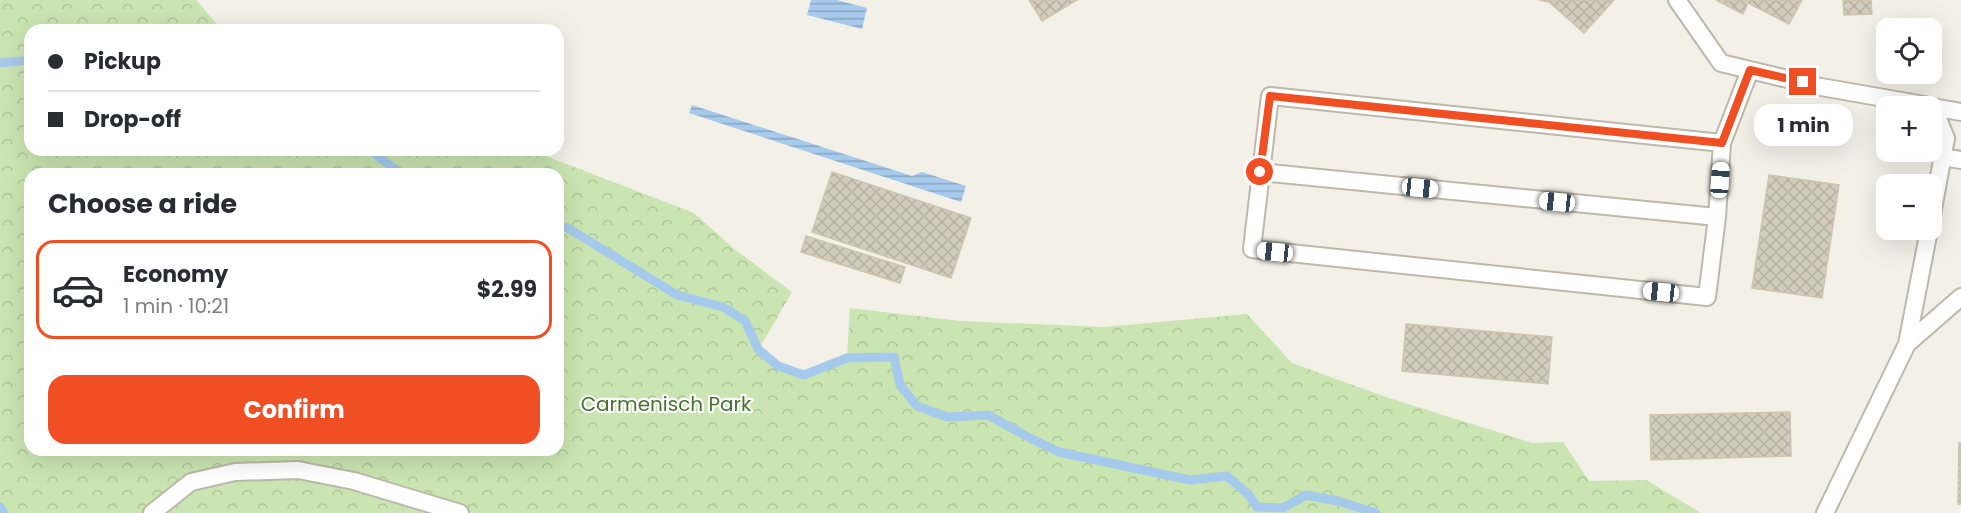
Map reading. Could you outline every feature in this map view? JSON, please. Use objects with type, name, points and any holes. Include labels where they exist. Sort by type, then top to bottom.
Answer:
[{"type":"lane","points":[[1677,0],[1721,63],[1821,87],[1876,97]]},
{"type":"lane","points":[[1722,143],[1270,96],[1252,249],[1707,297],[1717,218],[1722,143],[1750,70]]},
{"type":"lane","points":[[1942,109],[1961,112]]},
{"type":"lane","points":[[1940,174],[1946,138],[1942,129]]},
{"type":"lane","points":[[1943,157],[1961,160]]},
{"type":"lane","points":[[1260,172],[1717,218]]},
{"type":"lane","points":[[1825,513],[1907,344],[1927,240]]},
{"type":"lane","points":[[1907,344],[1961,297]]},
{"type":"lane","points":[[152,513],[191,482],[235,472],[298,470],[354,481],[460,513]]},
{"type":"green space","name":"Carmenisch Park","points":[[0,0],[196,0],[217,24],[24,24],[24,156],[546,156],[694,213],[733,248],[792,292],[759,349],[778,366],[804,375],[847,358],[850,308],[960,321],[1104,327],[1247,314],[1292,363],[1386,397],[1532,443],[1563,442],[1589,481],[1646,480],[1701,513],[0,513]]},
{"type":"water","points":[[811,0],[837,0],[867,8],[862,29],[807,15]]},
{"type":"water","points":[[692,105],[912,176],[922,172],[966,186],[961,202],[689,113]]},
{"type":"building","points":[[1029,0],[1077,0],[1042,21]]},
{"type":"building","points":[[1539,0],[1614,0],[1584,33],[1549,2]]},
{"type":"building","points":[[1716,0],[1802,0],[1789,24],[1748,3],[1743,14]]},
{"type":"building","points":[[1843,0],[1871,0],[1872,14],[1844,15]]},
{"type":"building","points":[[832,172],[971,218],[951,278],[812,232]]},
{"type":"building","points":[[1769,175],[1839,185],[1822,298],[1752,288]]},
{"type":"building","points":[[806,236],[905,267],[900,283],[801,252]]},
{"type":"building","points":[[1406,324],[1552,337],[1548,384],[1402,371]]},
{"type":"building","points":[[1790,412],[1791,456],[1651,460],[1650,415]]},
{"type":"building","points":[[1959,443],[1961,443],[1961,504],[1958,504]]},
{"type":"waterway","points":[[0,63],[24,61]]},
{"type":"waterway","points":[[378,156],[393,168]]},
{"type":"waterway","points":[[564,227],[677,295],[723,307],[745,321],[758,349],[778,366],[804,375],[847,358],[894,357],[900,385],[917,406],[947,417],[988,415],[1059,452],[1190,480],[1227,476],[1249,495],[1257,507],[1283,508],[1306,495],[1338,501],[1376,513]]},
{"type":"waterway","points":[[0,507],[4,513]]},
{"type":"route","points":[[1260,172],[1270,96],[1722,143],[1750,70],[1803,82]]}]
